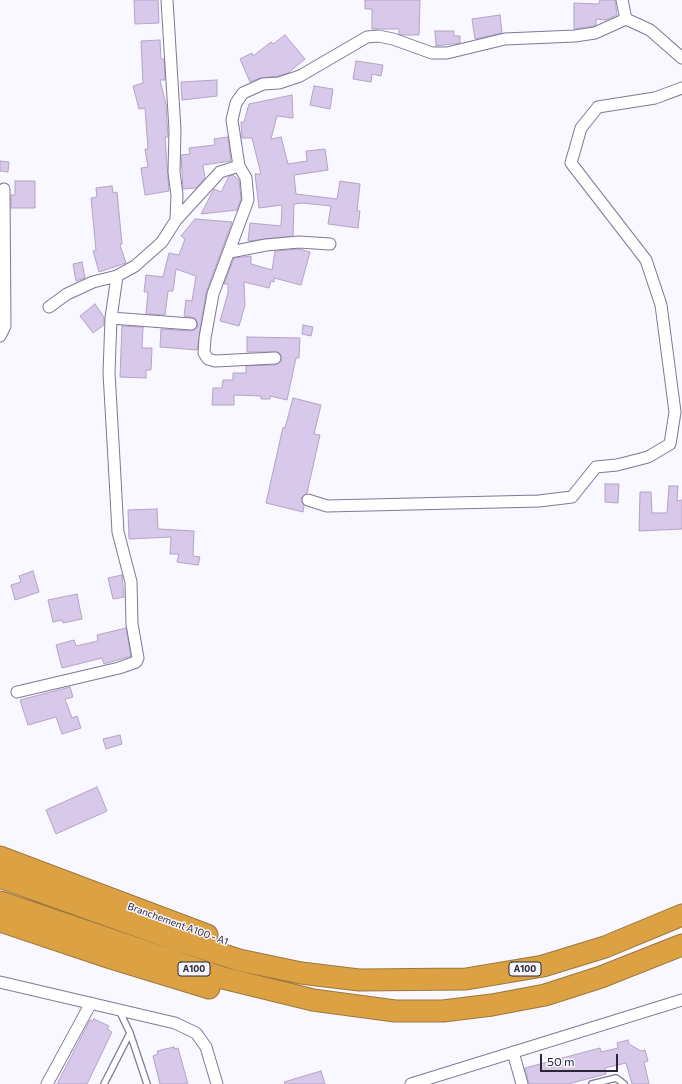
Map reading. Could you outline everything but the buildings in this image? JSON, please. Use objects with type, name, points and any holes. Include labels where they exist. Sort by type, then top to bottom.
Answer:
[{"type":"highway","name":"Branchement A100 - A1","points":[[0,857],[194,931],[246,948],[359,980]]},
{"type":"highway","name":"A100","points":[[0,877],[180,941],[239,960],[301,973],[359,980],[466,979],[543,966],[605,947],[682,915]]},
{"type":"highway","name":"A100","points":[[0,902],[223,978],[313,1000],[395,1011],[443,1011],[492,1005],[545,995],[601,977],[682,945]]},
{"type":"highway","points":[[0,921],[139,967],[217,990],[307,1007],[395,1011]]},
{"type":"street","points":[[167,0],[175,130],[174,172],[177,195],[176,220]]},
{"type":"street","points":[[622,0],[626,19]]},
{"type":"street","points":[[275,358],[214,361],[208,359],[204,353],[205,338],[213,294],[230,252],[248,200],[246,178],[239,166],[232,120],[236,103],[243,93],[263,84],[279,83],[300,76],[367,37],[378,36],[393,39],[432,53],[447,53],[505,39],[575,36],[595,33],[626,19],[650,30],[682,58]]},
{"type":"street","points":[[308,500],[326,506],[539,501],[572,497],[596,467],[617,465],[648,457],[670,444],[675,412],[674,404],[661,305],[646,260],[571,163],[582,128],[598,107],[656,98],[682,88]]},
{"type":"street","points":[[49,308],[67,294],[93,282],[117,276],[146,258],[162,242],[176,220],[209,182],[220,172],[239,166]]},
{"type":"street","points":[[0,336],[5,326],[4,189]]},
{"type":"street","points":[[230,252],[266,245],[300,242],[330,244]]},
{"type":"street","points":[[16,692],[119,668],[136,662],[138,658],[132,624],[131,582],[118,532],[109,372],[111,318],[117,276]]},
{"type":"street","points":[[111,318],[191,324]]},
{"type":"street","points":[[0,982],[175,1023],[196,1033],[206,1047],[217,1084]]},
{"type":"street","points":[[411,1084],[682,1000]]},
{"type":"street","points":[[47,1084],[91,1003]]},
{"type":"street","points":[[513,1052],[522,1084]]},
{"type":"lane","points":[[118,1009],[130,1033],[147,1084]]},
{"type":"lane","points":[[104,1084],[130,1033]]},
{"type":"lane","points":[[592,1084],[616,1078],[624,1084]]}]
